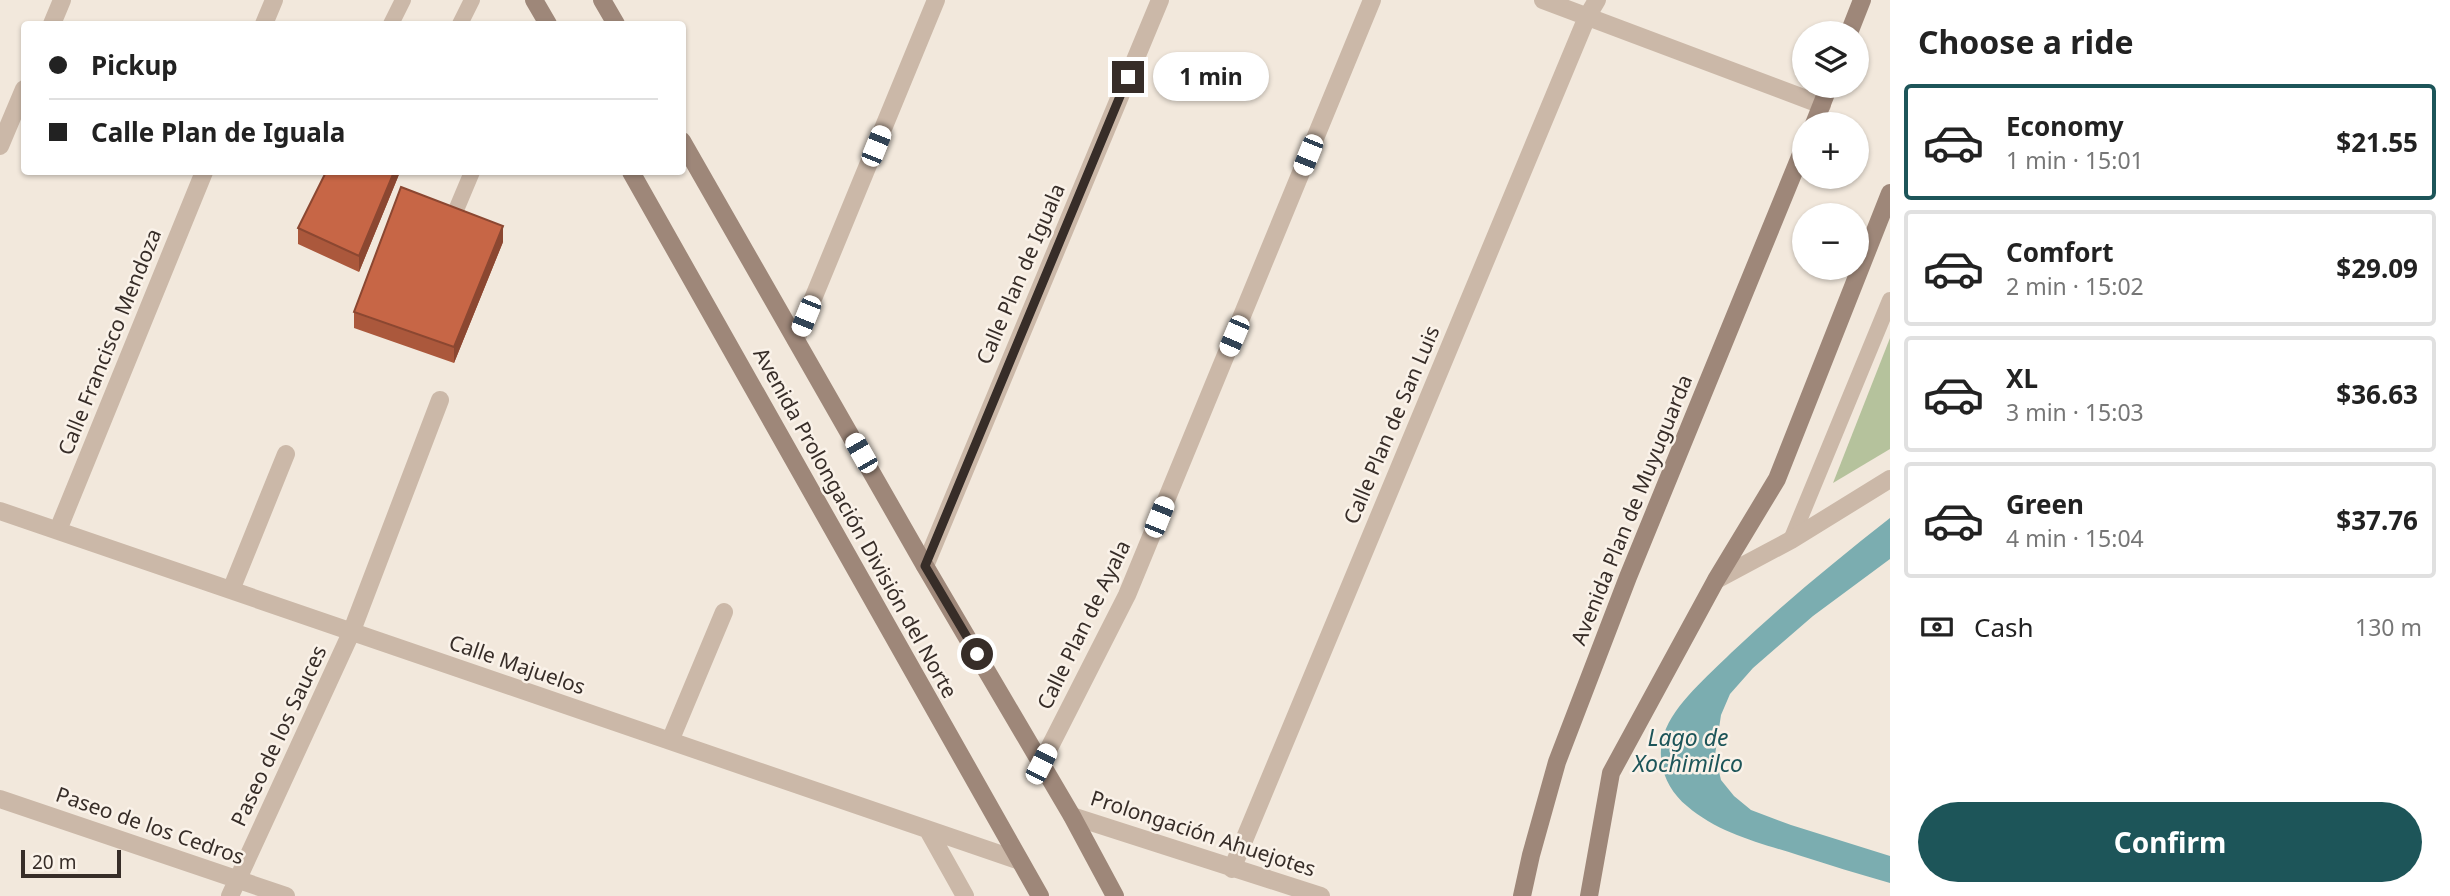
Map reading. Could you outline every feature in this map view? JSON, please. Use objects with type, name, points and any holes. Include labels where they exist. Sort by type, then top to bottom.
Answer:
[{"type":"main road","points":[[602,0],[614,21]]},
{"type":"main road","points":[[1854,21],[1862,0]]},
{"type":"main road","points":[[1819,112],[1825,98]]},
{"type":"main road","name":"Avenida Prolongación División del Norte","points":[[686,148],[925,566],[1072,816],[1115,896]]},
{"type":"main road","name":"Avenida Prolongación División del Norte","points":[[633,175],[1040,896]]},
{"type":"main road","name":"Avenida Plan de Muyuguarda","points":[[1522,896],[1557,762],[1628,577],[1792,177]]},
{"type":"main road","points":[[1589,896],[1611,773],[1716,580],[1777,479],[1890,193]]},
{"type":"street","points":[[53,21],[62,0]]},
{"type":"street","points":[[265,21],[274,0]]},
{"type":"street","points":[[796,340],[936,0]]},
{"type":"street","name":"Calle Plan de Iguala","points":[[925,566],[1160,0]]},
{"type":"street","name":"Calle Plan de Ayala","points":[[1041,764],[1127,595],[1372,0]]},
{"type":"street","points":[[1543,0],[1822,105]]},
{"type":"street","name":"Calle Plan de San Luis","points":[[1232,869],[1587,17],[1597,0]]},
{"type":"street","points":[[0,146],[21,96]]},
{"type":"street","name":"Calle Francisco Mendoza","points":[[58,530],[203,175]]},
{"type":"street","name":"Paseo de los Sauces","points":[[234,888],[351,633],[440,400]]},
{"type":"street","points":[[231,590],[286,454]]},
{"type":"street","points":[[1716,580],[1791,540],[1890,479]]},
{"type":"street","name":"Calle Majuelos","points":[[0,511],[1020,861]]},
{"type":"street","points":[[670,741],[724,612]]},
{"type":"street","name":"Paseo de los Cedros","points":[[0,799],[234,888],[286,896]]},
{"type":"street","name":"Prolongación Ahuejotes","points":[[1072,816],[1321,896]]},
{"type":"street","points":[[928,830],[965,896]]},
{"type":"lane","points":[[392,21],[403,0]]},
{"type":"lane","points":[[462,21],[472,0]]},
{"type":"lane","points":[[451,222],[471,175]]},
{"type":"lane","points":[[1791,540],[1890,300]]},
{"type":"green space","points":[[1890,338],[1890,449],[1833,483]]},
{"type":"water","name":"Lago de Xochimilco","points":[[1890,518],[1890,559],[1813,616],[1753,668],[1730,694],[1721,715],[1715,755],[1721,780],[1734,796],[1751,810],[1890,856],[1890,883],[1754,841],[1712,823],[1687,806],[1673,791],[1664,774],[1661,754],[1669,723],[1703,680],[1789,601]]},
{"type":"building","points":[[324,175],[393,175],[359,256],[298,228]]},
{"type":"building","points":[[401,187],[503,226],[454,347],[354,312]]},
{"type":"route","points":[[977,654],[925,566],[1128,77]]}]
